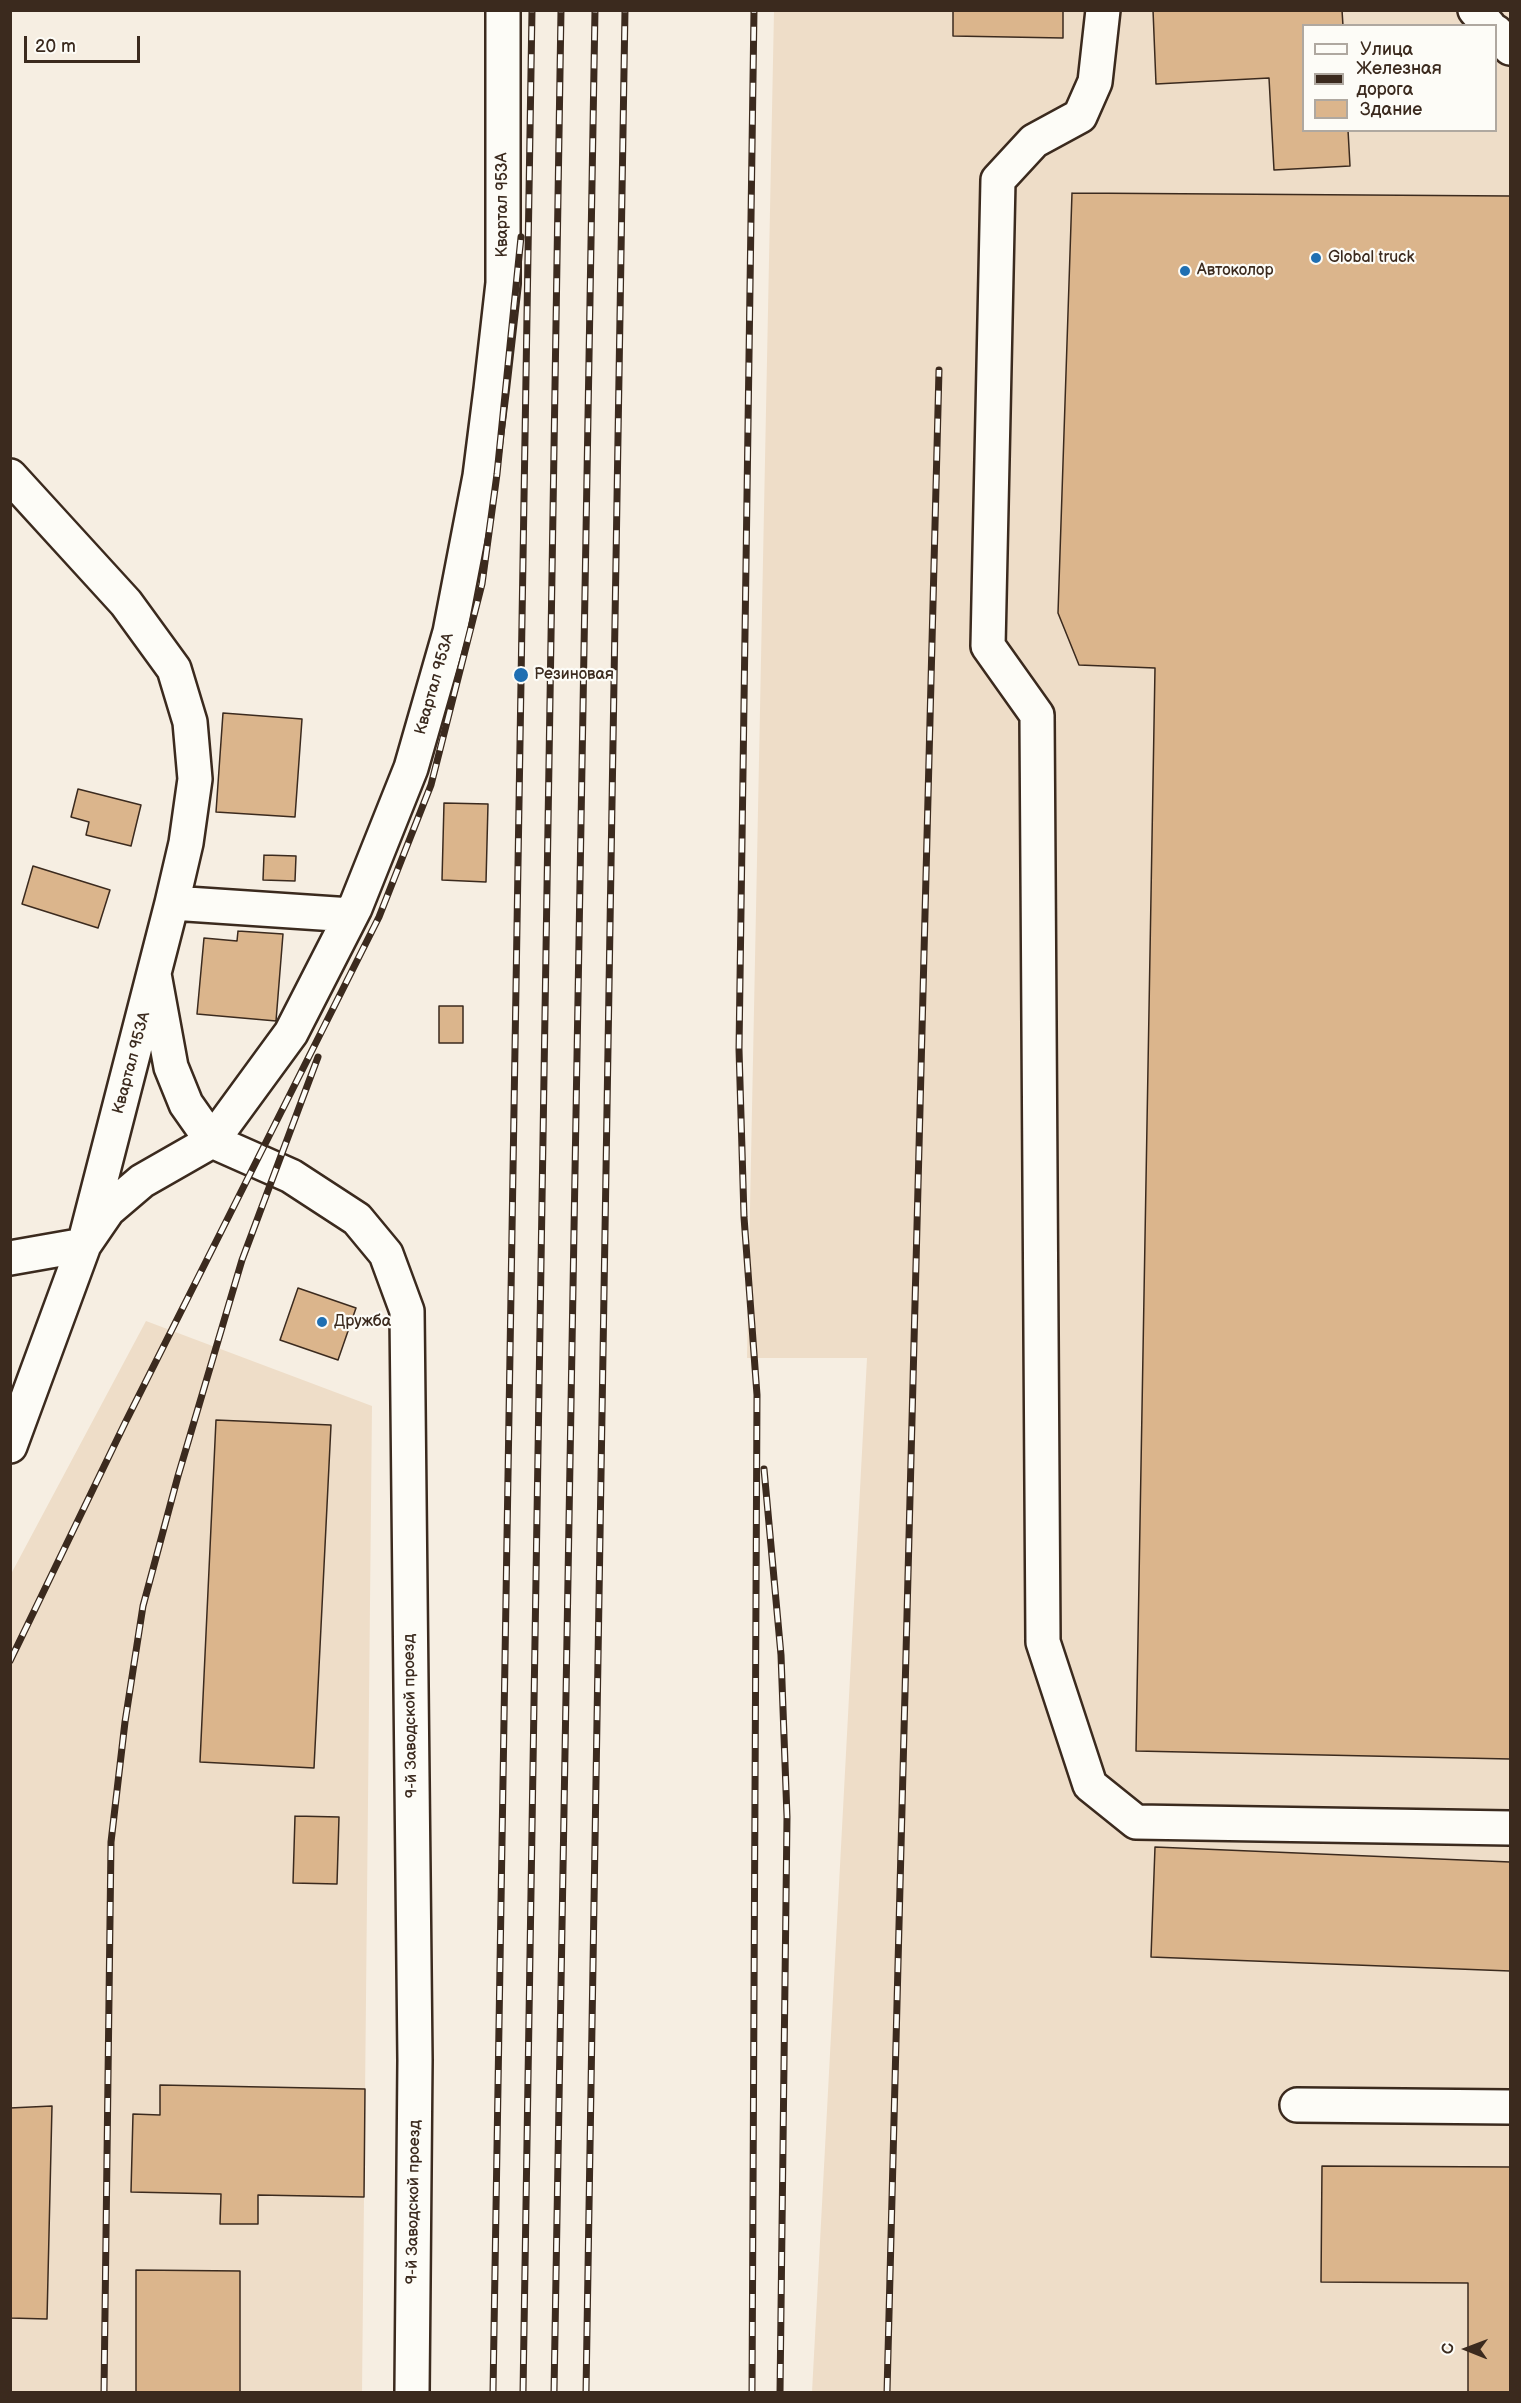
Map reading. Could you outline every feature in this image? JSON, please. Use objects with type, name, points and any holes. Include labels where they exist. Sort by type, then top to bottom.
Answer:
[{"type":"street","name":"Квартал 953А","points":[[84,1245],[108,1210],[142,1181],[212,1141],[291,1033],[351,915],[411,768],[450,632],[480,476],[503,283],[503,10]]},
{"type":"street","points":[[1103,10],[1095,82],[1080,116],[1034,141],[998,180],[988,646],[1037,715],[1043,1642],[1090,1785],[1136,1822],[1510,1828]]},
{"type":"street","points":[[1474,10],[1487,24]]},
{"type":"street","points":[[1497,33],[1510,48]]},
{"type":"street","name":"Квартал 953А","points":[[10,476],[126,603],[174,669],[190,722],[195,779],[186,843],[172,903],[84,1245],[10,1446]]},
{"type":"street","points":[[172,903],[351,915]]},
{"type":"street","points":[[154,974],[171,1067],[186,1104],[212,1141]]},
{"type":"street","name":"9-й Заводской проезд","points":[[212,1141],[291,1176],[357,1219],[386,1254],[407,1311],[415,2060],[412,2392]]},
{"type":"street","points":[[10,1258],[84,1245]]},
{"type":"street","points":[[1297,2105],[1510,2107]]},
{"type":"shaded area","points":[[774,11],[1510,11],[1510,2392],[812,2392],[867,1358],[747,1358]]},
{"type":"shaded area","points":[[146,1321],[372,1406],[362,2392],[11,2392],[11,1574]]},
{"type":"building","points":[[953,10],[1063,10],[1063,38],[953,36]]},
{"type":"building","points":[[1153,10],[1342,10],[1343,24],[1302,24],[1302,132],[1348,132],[1350,166],[1274,170],[1269,78],[1156,84]]},
{"type":"building","points":[[1072,193],[1510,196],[1510,1759],[1136,1751],[1155,668],[1079,665],[1058,613]]},
{"type":"building","points":[[223,713],[302,719],[295,817],[216,812]]},
{"type":"building","points":[[78,789],[141,805],[131,846],[86,835],[89,822],[71,817]]},
{"type":"building","points":[[444,803],[488,804],[486,882],[442,880]]},
{"type":"building","points":[[264,855],[296,856],[295,881],[263,880]]},
{"type":"building","points":[[33,866],[110,890],[98,928],[22,904]]},
{"type":"building","points":[[238,931],[283,934],[276,1021],[197,1014],[204,938],[237,941]]},
{"type":"building","points":[[439,1006],[463,1006],[463,1043],[439,1043]]},
{"type":"building","points":[[298,1288],[356,1308],[338,1360],[280,1340]]},
{"type":"building","points":[[216,1420],[331,1425],[314,1768],[200,1762]]},
{"type":"building","points":[[295,1816],[339,1817],[337,1884],[293,1883]]},
{"type":"building","points":[[1155,1847],[1510,1862],[1510,1971],[1151,1957]]},
{"type":"building","points":[[160,2085],[365,2089],[364,2197],[258,2195],[258,2224],[220,2224],[221,2194],[131,2192],[133,2114],[160,2115]]},
{"type":"building","points":[[52,2106],[47,2319],[10,2318],[10,2108]]},
{"type":"building","points":[[1322,2166],[1510,2167],[1510,2392],[1468,2392],[1468,2283],[1321,2282]]},
{"type":"building","points":[[136,2270],[240,2271],[240,2392],[136,2392]]},
{"type":"railway","points":[[493,2392],[532,10]]},
{"type":"railway","points":[[523,2392],[561,10]]},
{"type":"railway","points":[[554,2392],[595,10]]},
{"type":"railway","points":[[586,2392],[625,10]]},
{"type":"railway","points":[[752,2392],[757,1395],[744,1217],[739,1049],[754,10]]},
{"type":"railway","points":[[10,1661],[125,1423],[379,917],[431,785],[482,584],[497,474],[521,237]]},
{"type":"railway","points":[[887,2392],[939,370]]},
{"type":"railway","points":[[104,2392],[111,1842],[125,1722],[143,1606],[178,1476],[242,1260],[318,1057]]},
{"type":"railway","points":[[764,1469],[781,1655],[787,1817],[780,2392]]},
{"type":"place","name":"Global truck","points":[[1316,258]]},
{"type":"place","name":"Автоколор","points":[[1185,271]]},
{"type":"place","name":"Резиновая","points":[[521,675]]},
{"type":"place","name":"Дружба","points":[[322,1322]]}]
